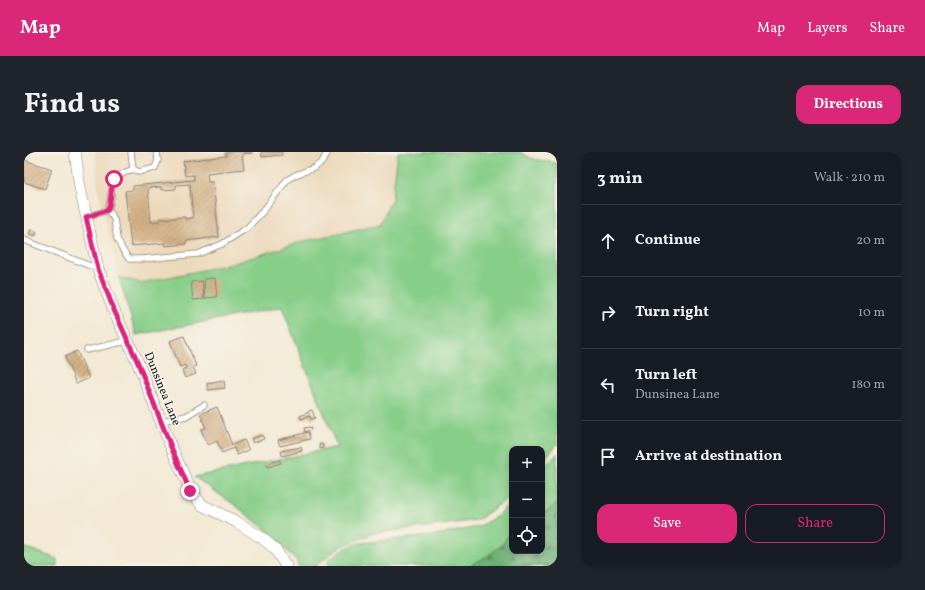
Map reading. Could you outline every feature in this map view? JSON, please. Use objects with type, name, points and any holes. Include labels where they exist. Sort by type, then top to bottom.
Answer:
[{"type":"street","name":"Dunsinea Lane","points":[[75,152],[80,188],[98,269],[190,491],[202,505],[235,521],[262,538],[275,549],[286,566]]},
{"type":"lane","points":[[131,152],[133,169]]},
{"type":"lane","points":[[108,210],[110,204],[111,187],[114,179],[120,174],[133,169],[139,172],[155,168],[158,160],[157,152]]},
{"type":"lane","points":[[108,210],[114,219],[117,238],[129,259],[198,254],[222,244],[247,228],[264,210],[288,180],[295,175],[314,168],[322,162],[328,152]]},
{"type":"lane","points":[[86,217],[108,210]]},
{"type":"lane","points":[[24,240],[98,269]]},
{"type":"lane","points":[[87,350],[127,341]]},
{"type":"lane","points":[[161,422],[186,416],[204,405]]},
{"type":"shaded area","points":[[95,152],[398,152],[392,199],[380,224],[305,241],[231,264],[140,283],[119,277],[98,189]]},
{"type":"green space","points":[[398,152],[519,152],[533,159],[557,163],[557,444],[545,458],[545,446],[509,446],[509,497],[478,520],[373,533],[338,548],[315,566],[298,566],[297,561],[270,533],[235,505],[194,477],[337,447],[282,307],[136,335],[119,277],[140,283],[231,264],[305,241],[380,224],[392,199]]},
{"type":"green space","points":[[557,453],[557,566],[329,566],[328,560],[342,550],[358,543],[431,536],[478,527],[497,516],[509,503],[509,554],[545,554],[545,466]]},
{"type":"green space","points":[[557,503],[557,566],[469,566],[489,555],[503,544],[509,534],[509,554],[545,554],[545,512]]},
{"type":"green space","points":[[24,547],[57,559],[57,566],[24,566]]},
{"type":"building","points":[[226,152],[252,152],[242,154],[244,169],[207,173],[208,182],[213,182],[219,237],[186,241],[186,244],[166,246],[165,243],[131,246],[125,191],[133,190],[133,186],[194,180],[194,175],[185,176],[183,161],[226,156]],"holes":[[[190,184],[193,218],[185,219],[185,217],[160,219],[160,221],[151,222],[148,188],[161,187],[161,190],[176,189],[176,185]]]},
{"type":"building","points":[[261,152],[282,152],[282,155],[262,157]]},
{"type":"building","points":[[24,160],[52,169],[45,189],[24,182]]},
{"type":"building","points":[[31,229],[37,232],[35,236],[29,234]]},
{"type":"building","points":[[215,278],[217,297],[205,298],[204,279]]},
{"type":"building","points":[[202,281],[204,299],[193,300],[191,282]]},
{"type":"building","points":[[184,336],[196,366],[193,367],[196,374],[185,378],[182,370],[186,368],[185,365],[180,367],[170,341]]},
{"type":"building","points":[[77,351],[89,378],[76,384],[65,357]]},
{"type":"building","points":[[224,380],[225,388],[208,390],[207,383]]},
{"type":"building","points":[[217,407],[232,445],[244,440],[249,450],[237,455],[234,448],[222,453],[217,441],[208,445],[201,429],[206,428],[200,414]]},
{"type":"building","points":[[312,410],[315,418],[311,419],[310,416],[301,419],[300,416]]},
{"type":"building","points":[[310,427],[311,430],[305,432],[304,428]]},
{"type":"building","points":[[308,432],[310,439],[280,446],[278,440]]},
{"type":"building","points":[[262,435],[264,439],[253,443],[251,439]]},
{"type":"building","points":[[319,444],[322,444],[323,448],[320,449]]},
{"type":"building","points":[[301,447],[302,451],[282,456],[281,451]]},
{"type":"building","points":[[280,460],[281,463],[267,467],[266,464]]},
{"type":"route","points":[[114,179],[111,187],[110,204],[108,210],[86,217],[95,257],[98,269],[114,310],[138,363],[190,491]]}]
